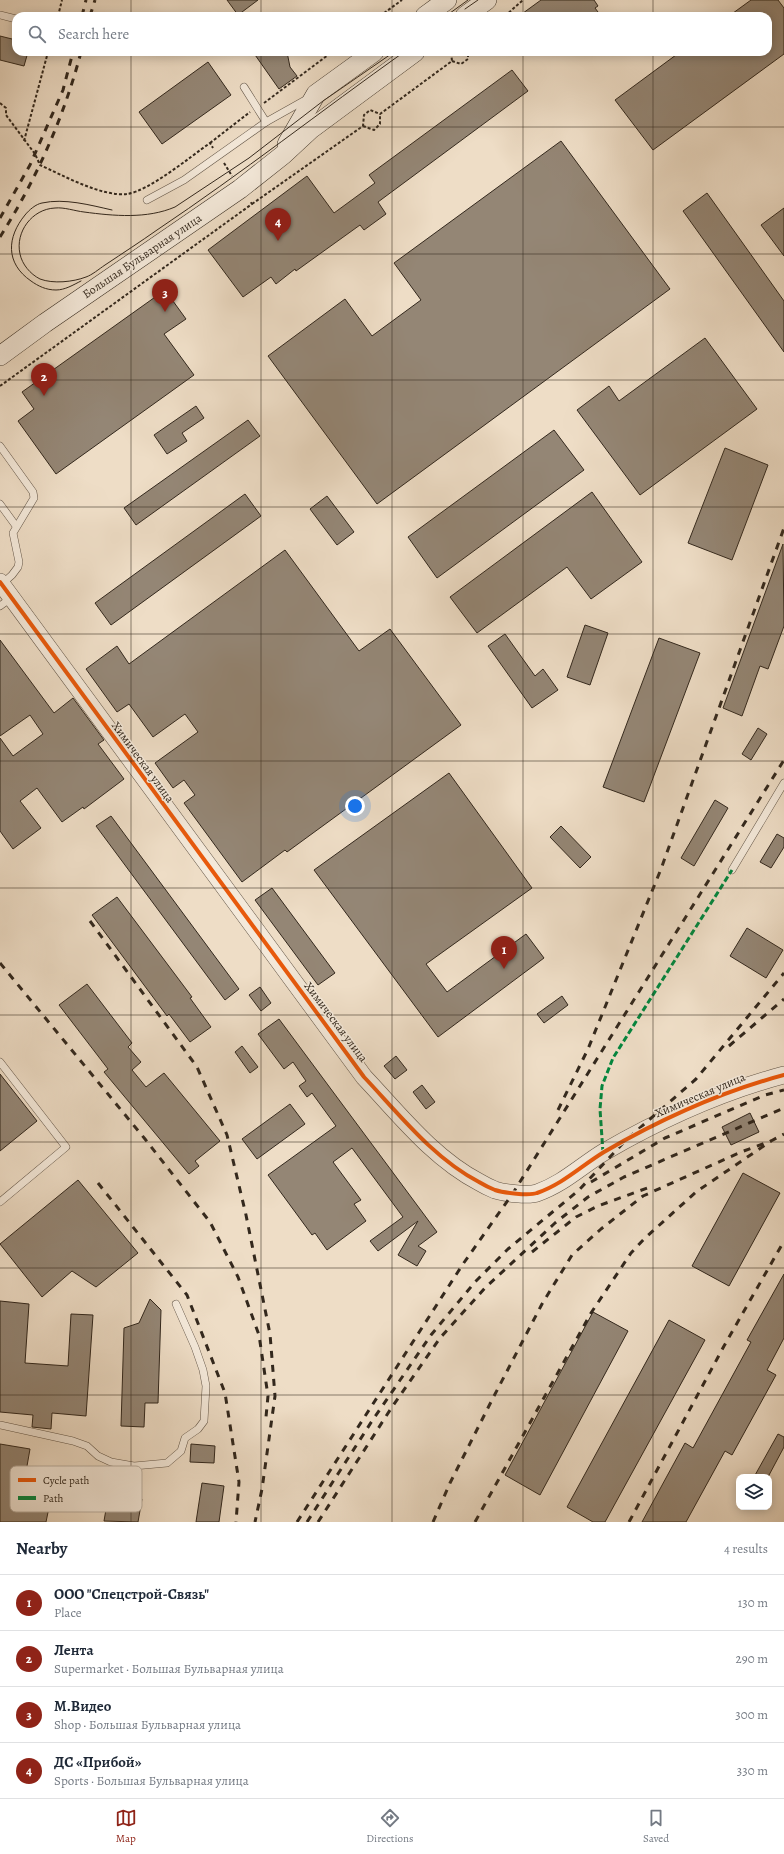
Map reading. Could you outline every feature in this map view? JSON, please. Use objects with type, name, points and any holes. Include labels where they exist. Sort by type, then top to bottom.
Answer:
[{"type":"main road","points":[[430,12],[447,0]]},
{"type":"main road","points":[[470,12],[487,0]]},
{"type":"main road","name":"Большая Бульварная улица","points":[[283,154],[291,135],[316,94],[368,56]]},
{"type":"main road","name":"Большая Бульварная улица","points":[[0,356],[45,323],[240,189],[283,154],[311,128],[410,56]]},
{"type":"street","name":"Химическая улица","points":[[3,593],[364,1077],[430,1146],[463,1173],[495,1190],[536,1194],[562,1182],[603,1153],[663,1120],[718,1096],[751,1084],[784,1075]]},
{"type":"lane","points":[[0,15],[12,18]]},
{"type":"lane","points":[[244,87],[266,122]]},
{"type":"lane","points":[[147,200],[184,180],[266,122],[316,94]]},
{"type":"lane","points":[[0,446],[33,492],[34,498],[13,533],[19,562],[18,567],[3,593]]},
{"type":"lane","points":[[0,504],[16,526]]},
{"type":"lane","points":[[732,870],[784,783]]},
{"type":"lane","points":[[0,1062],[66,1147],[0,1202]]},
{"type":"lane","points":[[0,1425],[73,1441],[87,1446],[98,1456],[110,1462],[134,1466],[167,1463],[181,1451],[185,1438],[198,1429],[204,1421],[206,1386],[199,1359],[176,1304]]},
{"type":"path","points":[[59,12],[62,0]]},
{"type":"path","points":[[386,12],[402,0]]},
{"type":"path","points":[[510,12],[523,0]]},
{"type":"path","points":[[24,141],[47,56]]},
{"type":"path","points":[[259,106],[327,56]]},
{"type":"path","points":[[452,56],[452,61]]},
{"type":"path","points":[[452,61],[461,64],[468,59],[468,56]]},
{"type":"path","points":[[380,114],[452,61]]},
{"type":"path","points":[[0,103],[6,108],[6,115],[35,154],[40,165],[97,190],[127,194],[153,183],[252,111]]},
{"type":"path","points":[[0,386],[252,204],[363,126],[364,115],[370,110],[380,114]]},
{"type":"path","points":[[363,126],[374,130],[380,124],[380,114]]},
{"type":"path","points":[[210,143],[229,171]]},
{"type":"path","points":[[240,189],[252,204]]},
{"type":"building","points":[[227,0],[258,0],[242,12],[236,12]]},
{"type":"building","points":[[541,0],[594,0],[598,6],[595,8],[598,12],[524,12]]},
{"type":"building","points":[[751,0],[778,0],[784,8],[784,54],[653,150],[615,100],[675,56],[772,56],[772,12],[734,12]]},
{"type":"building","points":[[0,36],[12,39],[12,56],[27,56],[24,66],[0,60]]},
{"type":"building","points":[[256,56],[288,56],[290,67],[297,76],[279,89]]},
{"type":"building","points":[[208,62],[231,95],[162,144],[139,112]]},
{"type":"building","points":[[512,70],[528,91],[378,202],[386,214],[364,230],[360,225],[296,271],[295,269],[276,284],[271,277],[243,297],[208,250],[307,176],[334,213],[375,183],[369,175]]},
{"type":"building","points":[[561,141],[670,289],[377,504],[268,356],[345,299],[372,336],[421,300],[394,263]]},
{"type":"building","points":[[707,193],[784,301],[784,352],[683,211]]},
{"type":"building","points":[[784,208],[784,256],[761,225]]},
{"type":"building","points":[[165,290],[186,319],[164,334],[194,375],[56,474],[18,421],[34,409],[22,392]]},
{"type":"building","points":[[705,338],[757,409],[640,495],[577,410],[609,386],[619,401]]},
{"type":"building","points":[[196,406],[204,418],[182,433],[187,441],[167,454],[154,435]]},
{"type":"building","points":[[248,420],[260,436],[136,525],[124,508]]},
{"type":"building","points":[[554,430],[584,470],[437,578],[408,537]]},
{"type":"building","points":[[725,448],[768,465],[732,560],[688,543]]},
{"type":"building","points":[[592,492],[642,562],[591,599],[567,567],[477,633],[450,597]]},
{"type":"building","points":[[245,494],[261,516],[111,625],[95,603]]},
{"type":"building","points":[[327,496],[354,532],[337,545],[310,509]]},
{"type":"building","points":[[783,544],[784,626],[768,669],[760,666],[742,716],[723,708]]},
{"type":"building","points":[[285,550],[359,651],[390,629],[461,725],[287,852],[285,850],[242,882],[184,803],[195,795],[184,780],[173,788],[155,763],[198,732],[185,714],[153,737],[129,704],[117,712],[86,669],[117,646],[129,664]]},
{"type":"building","points":[[585,625],[608,633],[590,685],[567,677]]},
{"type":"building","points":[[505,634],[535,676],[543,669],[558,690],[532,708],[488,646]]},
{"type":"building","points":[[659,638],[700,653],[644,802],[603,787]]},
{"type":"building","points":[[0,640],[54,713],[73,698],[104,740],[98,744],[124,779],[84,809],[83,807],[62,822],[37,788],[20,801],[41,828],[13,849],[0,831],[0,738],[13,756],[43,734],[30,715],[0,736]]},
{"type":"building","points":[[758,728],[767,734],[751,760],[742,754]]},
{"type":"building","points":[[449,773],[532,888],[426,964],[447,992],[526,934],[544,958],[438,1037],[314,870]]},
{"type":"building","points":[[715,800],[728,808],[694,866],[681,858]]},
{"type":"building","points":[[111,816],[239,989],[225,1000],[96,826]]},
{"type":"building","points":[[561,826],[591,857],[580,868],[550,837]]},
{"type":"building","points":[[777,834],[784,838],[784,847],[771,868],[760,862]]},
{"type":"building","points":[[272,888],[335,973],[318,985],[255,900]]},
{"type":"building","points":[[117,897],[192,997],[190,998],[211,1027],[190,1042],[169,1014],[167,1016],[92,915]]},
{"type":"building","points":[[747,928],[783,950],[766,978],[730,956]]},
{"type":"building","points":[[87,984],[132,1043],[128,1047],[141,1062],[132,1070],[146,1087],[164,1073],[220,1141],[195,1161],[199,1166],[189,1174],[104,1072],[108,1069],[59,1005]]},
{"type":"building","points":[[260,987],[271,1003],[261,1011],[249,995]]},
{"type":"building","points":[[562,996],[568,1005],[544,1023],[537,1014]]},
{"type":"building","points":[[279,1019],[437,1232],[418,1246],[426,1251],[417,1266],[398,1255],[418,1221],[378,1251],[370,1241],[403,1217],[352,1148],[333,1162],[361,1200],[354,1204],[366,1221],[327,1250],[315,1233],[312,1235],[268,1175],[336,1126],[312,1093],[307,1097],[299,1086],[306,1081],[293,1062],[284,1069],[258,1034]]},
{"type":"building","points":[[242,1046],[258,1067],[250,1073],[235,1052]]},
{"type":"building","points":[[396,1056],[407,1070],[395,1079],[384,1066]]},
{"type":"building","points":[[0,1074],[37,1121],[0,1151]]},
{"type":"building","points":[[422,1085],[435,1102],[426,1109],[413,1092]]},
{"type":"building","points":[[290,1104],[305,1124],[257,1159],[242,1139]]},
{"type":"building","points":[[750,1113],[759,1132],[731,1145],[722,1127]]},
{"type":"building","points":[[743,1173],[780,1193],[729,1286],[692,1266]]},
{"type":"building","points":[[78,1180],[138,1253],[96,1287],[72,1271],[42,1297],[0,1244]]},
{"type":"building","points":[[784,1274],[784,1338],[767,1370],[776,1375],[732,1455],[725,1451],[686,1522],[642,1522],[685,1443],[693,1448],[751,1342],[747,1340]]},
{"type":"building","points":[[150,1299],[161,1310],[158,1403],[145,1403],[144,1427],[121,1426],[124,1328],[139,1323]]},
{"type":"building","points":[[0,1301],[29,1304],[25,1363],[68,1366],[71,1314],[93,1315],[86,1416],[52,1413],[51,1429],[32,1427],[33,1415],[0,1412]]},
{"type":"building","points":[[593,1312],[628,1331],[540,1495],[505,1475]]},
{"type":"building","points":[[669,1320],[705,1340],[605,1522],[593,1522],[567,1507]]},
{"type":"building","points":[[778,1434],[784,1437],[784,1447],[770,1474],[756,1474]]},
{"type":"building","points":[[0,1444],[30,1449],[27,1466],[10,1466],[10,1512],[48,1512],[46,1522],[0,1522]]},
{"type":"building","points":[[191,1444],[215,1446],[214,1463],[190,1462]]},
{"type":"building","points":[[202,1483],[224,1486],[219,1522],[196,1522]]},
{"type":"building","points":[[106,1512],[140,1512],[138,1522],[104,1521]]},
{"type":"tram line","points":[[452,12],[468,0]]},
{"type":"tram line","points":[[465,9],[478,0]]},
{"type":"tram line","points":[[388,56],[323,101],[249,158],[175,207],[164,211],[130,216],[81,212],[58,208],[47,209],[39,213],[32,217],[23,230],[19,246],[21,258],[30,272],[36,277],[45,281],[69,281],[81,279],[91,275],[220,186],[399,56]]},
{"type":"tram line","points":[[81,281],[59,290],[36,285],[23,274],[13,258],[12,241],[15,232],[19,223],[27,213],[35,206],[42,203],[59,201],[86,204],[112,210]]},
{"type":"railway","points":[[83,12],[86,0]]},
{"type":"railway","points":[[91,12],[95,0]]},
{"type":"railway","points":[[0,218],[30,165],[63,90],[72,56]]},
{"type":"railway","points":[[0,237],[37,171],[48,148],[66,100],[80,56]]},
{"type":"railway","points":[[558,1110],[588,1049],[661,869],[784,528]]},
{"type":"railway","points":[[297,1522],[463,1264],[513,1193],[784,760]]},
{"type":"railway","points":[[90,921],[197,1067],[227,1135],[246,1215],[270,1334],[275,1396],[262,1489],[255,1522]]},
{"type":"railway","points":[[0,963],[145,1139],[210,1222],[238,1277],[259,1335],[268,1396],[266,1417]]},
{"type":"railway","points":[[307,1522],[372,1421],[431,1335],[475,1282],[508,1249],[579,1190],[626,1140],[696,1079],[784,973]]},
{"type":"railway","points":[[729,1046],[784,999]]},
{"type":"railway","points":[[591,1182],[665,1138],[765,1095],[784,1090]]},
{"type":"railway","points":[[318,1522],[392,1407],[440,1338],[485,1288],[555,1223],[588,1197],[624,1177],[784,1108]]},
{"type":"railway","points":[[475,1522],[591,1313],[631,1253],[644,1239],[696,1192],[771,1141],[784,1134]]},
{"type":"railway","points":[[433,1522],[450,1483],[493,1398],[542,1304],[572,1255],[601,1229],[643,1196],[741,1152],[771,1141]]},
{"type":"railway","points":[[98,1183],[187,1295],[225,1393],[239,1482],[236,1522]]},
{"type":"railway","points":[[532,1252],[576,1217],[598,1206],[650,1187]]},
{"type":"railway","points":[[629,1522],[724,1346],[784,1241]]},
{"type":"marked path","points":[[603,1153],[600,1109],[602,1086],[613,1058],[732,870]]},
{"type":"cycle path","points":[[0,582],[364,1077],[417,1134],[447,1161],[462,1172],[495,1190],[516,1194],[537,1193],[564,1180],[596,1157],[647,1128],[714,1098],[784,1075]]},
{"type":"place","name":"ДC «Прибой»","points":[[278,241]]},
{"type":"place","name":"М.Видео","points":[[165,312]]},
{"type":"place","name":"Лента","points":[[44,396]]},
{"type":"place","name":"ООО \"Спецстрой-Связь\"","points":[[504,969]]}]
